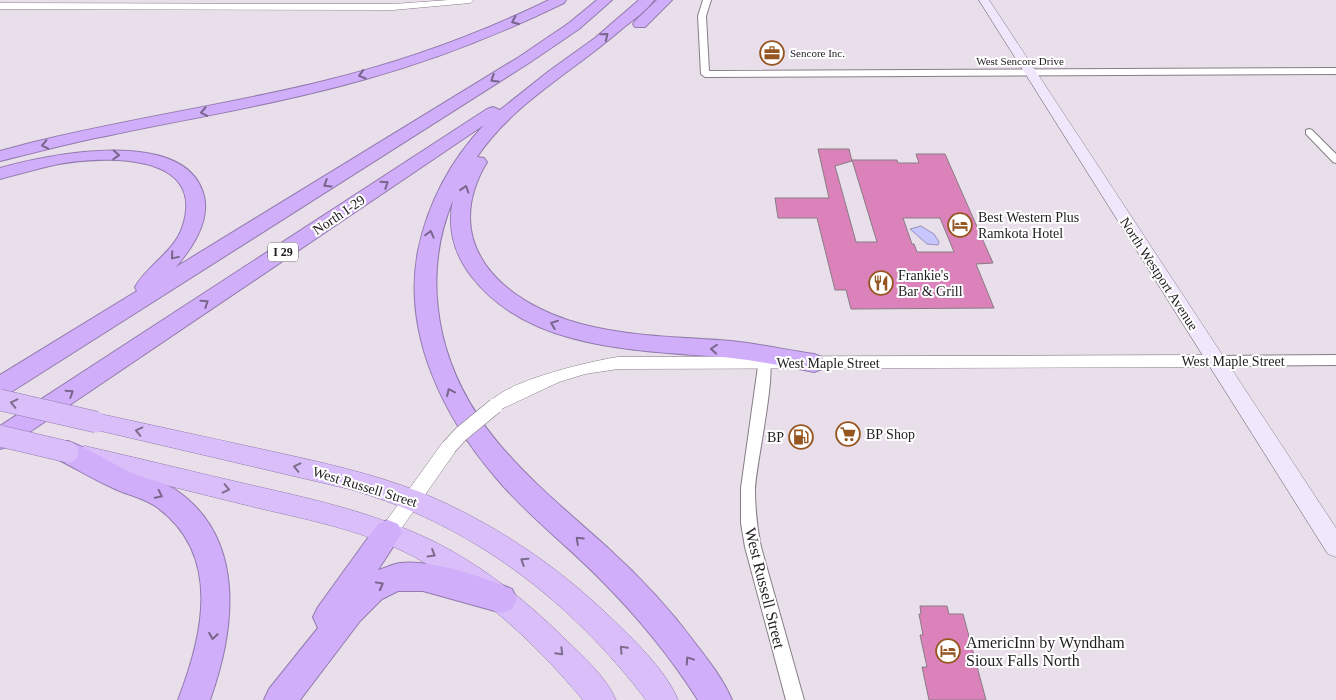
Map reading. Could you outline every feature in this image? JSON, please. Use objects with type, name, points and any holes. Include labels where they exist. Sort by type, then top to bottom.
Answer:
[{"type":"highway","points":[[0,156],[55,142],[294,93],[368,74],[466,41],[514,22],[559,0]]},
{"type":"highway","name":"I 29","points":[[0,387],[524,60],[574,26],[605,0]]},
{"type":"highway","name":"North I-29","points":[[0,437],[566,66],[611,32],[647,0]]},
{"type":"highway","points":[[665,0],[635,28],[599,57],[523,112],[489,146],[471,172],[464,191],[460,217],[464,244],[470,259],[491,285],[512,302],[534,316],[557,326],[617,339],[764,359],[814,363]]},
{"type":"highway","points":[[566,66],[518,102],[490,128],[466,157],[448,186],[429,236],[425,255],[424,301],[428,329],[444,379],[457,405],[491,453],[506,472],[611,570],[646,606],[680,647],[716,700]]},
{"type":"highway","points":[[0,174],[57,159],[97,154],[158,161],[176,170],[190,181],[195,188],[195,215],[188,235],[175,255],[120,312]]},
{"type":"highway","name":"West Russell Street","points":[[0,400],[351,480],[411,499],[481,534],[542,574],[604,629],[627,653],[664,700]]},
{"type":"highway","points":[[0,437],[316,510],[388,533],[428,551],[502,599],[540,631],[602,700]]},
{"type":"highway","points":[[68,452],[123,480],[166,498],[195,526],[205,544],[212,566],[216,589],[216,617],[211,648],[194,700]]},
{"type":"highway","points":[[270,700],[388,533]]},
{"type":"highway","points":[[280,700],[352,608],[380,584],[395,578],[412,576],[427,578],[502,599]]},
{"type":"main road","name":"North Westport Avenue","points":[[984,0],[1336,547]]},
{"type":"street","points":[[0,6],[393,7],[470,0]]},
{"type":"street","name":"West Sencore Drive","points":[[707,0],[702,16],[705,74],[1336,72]]},
{"type":"street","points":[[1309,132],[1336,160]]},
{"type":"street","name":"West Maple Street","points":[[388,533],[449,447],[461,434],[495,406],[537,382],[597,365],[764,359]]},
{"type":"street","name":"West Russell Street","points":[[764,359],[748,488],[749,523],[795,700]]},
{"type":"street","name":"West Maple Street","points":[[814,363],[1336,360]]},
{"type":"water","points":[[921,226],[934,234],[939,242],[938,245],[927,244],[910,229]]},
{"type":"building","name":"Best Western Plus Ramkota Hotel","points":[[818,149],[849,149],[852,161],[835,166],[856,242],[877,242],[852,160],[897,160],[898,163],[919,163],[916,154],[945,154],[993,263],[976,264],[994,308],[851,309],[846,290],[835,290],[817,218],[778,218],[775,198],[829,198]],"holes":[[[903,218],[940,218],[954,252],[917,252],[914,244],[912,244]]]},
{"type":"building","name":"AmericInn by Wyndham Sioux Falls North","points":[[920,606],[947,606],[949,614],[963,614],[986,700],[929,700],[922,667],[927,667],[920,635],[923,635],[919,614],[921,614]]},
{"type":"place","name":"Sencore Inc.","points":[[772,53]]},
{"type":"place","name":"Best Western Plus Ramkota Hotel","points":[[960,225]]},
{"type":"place","name":"Frankie's Bar & Grill","points":[[881,283]]},
{"type":"place","name":"BP Shop","points":[[848,434]]},
{"type":"place","name":"BP","points":[[801,437]]},
{"type":"place","name":"AmericInn by Wyndham Sioux Falls North","points":[[948,651]]}]
